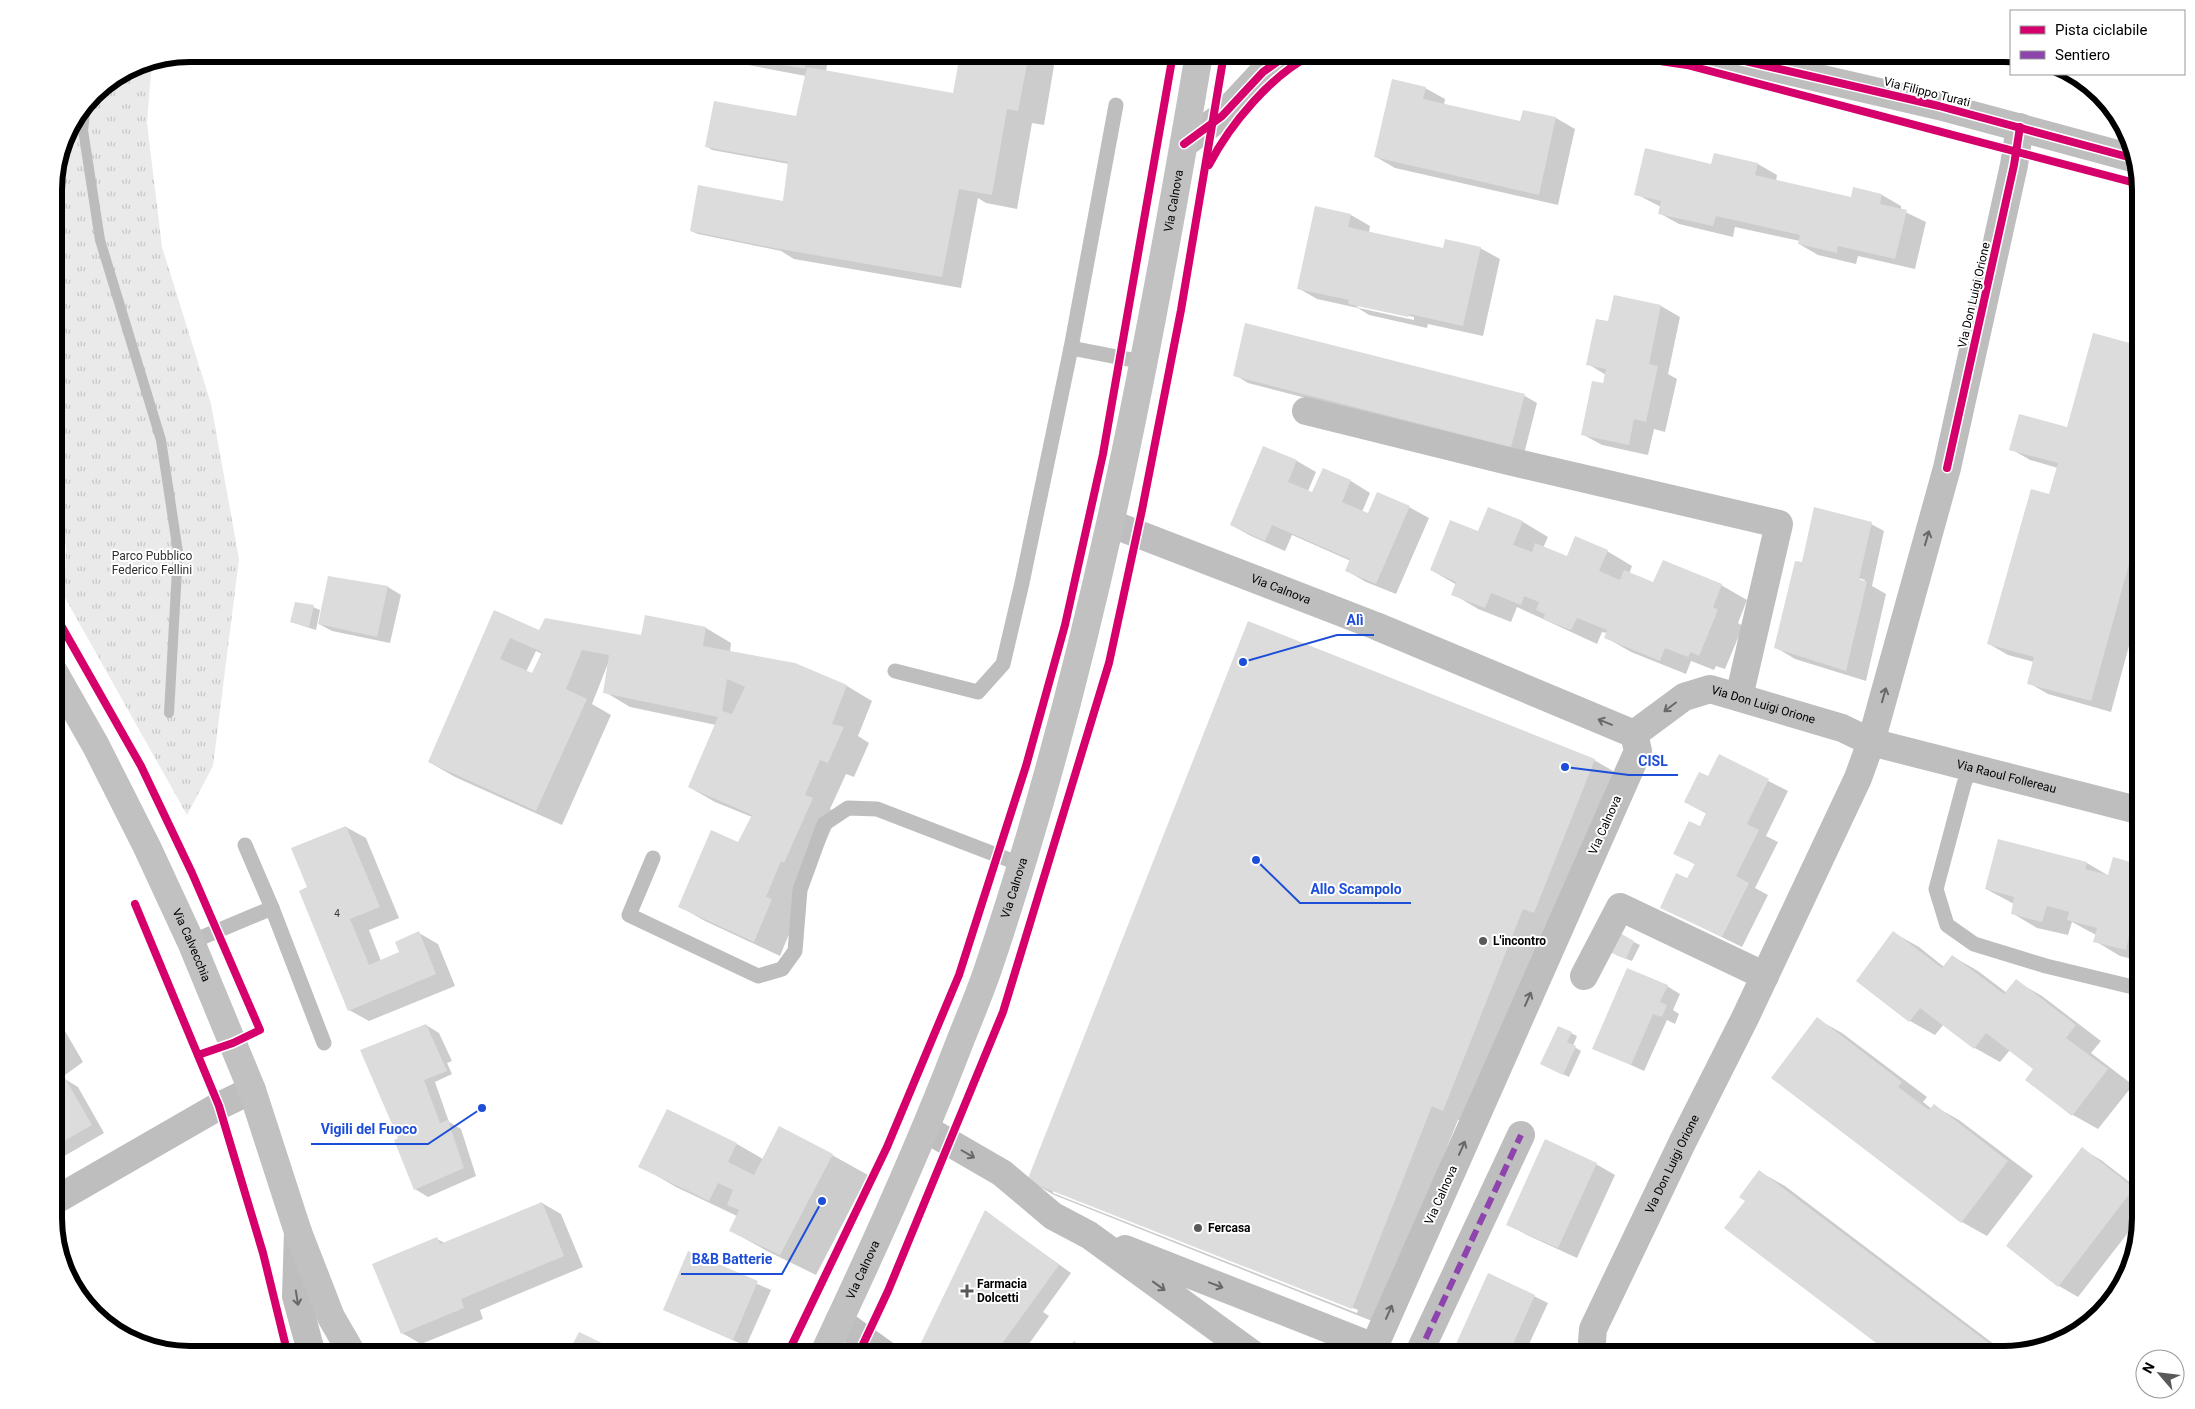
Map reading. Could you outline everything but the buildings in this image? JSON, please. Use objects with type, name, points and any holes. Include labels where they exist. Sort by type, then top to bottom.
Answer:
[{"type":"main road","name":"Via Calnova","points":[[827,1346],[926,1129],[987,973],[1058,737],[1091,614],[1112,524],[1184,144],[1198,62]]},
{"type":"main road","name":"Via Calvecchia","points":[[63,688],[96,746],[134,822],[190,942],[252,1090],[298,1232],[331,1317],[348,1346]]},
{"type":"street","points":[[1184,144],[1222,116],[1263,72],[1276,62]]},
{"type":"street","name":"Via Filippo Turati","points":[[1750,62],[1940,106],[2128,157]]},
{"type":"street","name":"Via Don Luigi Orione","points":[[1592,1346],[1593,1329],[1858,778],[1871,742],[1947,468],[2014,165],[2020,127]]},
{"type":"street","points":[[1306,411],[1508,461],[1779,524],[1739,697]]},
{"type":"street","name":"Via Calnova","points":[[1112,524],[1376,626],[1634,734],[1638,751],[1372,1346]]},
{"type":"street","name":"Via Don Luigi Orione","points":[[1634,734],[1684,697],[1710,689],[1842,728],[1871,742]]},
{"type":"street","name":"Via Raoul Follereau","points":[[1871,742],[2132,809]]},
{"type":"street","points":[[1584,976],[1620,907],[1764,976]]},
{"type":"street","points":[[63,1196],[219,1106],[252,1090]]},
{"type":"street","name":"Via Calnova","points":[[926,1129],[1002,1173],[1053,1216],[1089,1235],[1358,1346]]},
{"type":"street","points":[[1422,1346],[1521,1134]]},
{"type":"street","name":"Via Calvecchia","points":[[298,1232],[296,1296],[310,1346]]},
{"type":"street","name":"Via Calnova","points":[[1089,1235],[1242,1346]]},
{"type":"street","points":[[839,1321],[874,1346]]},
{"type":"lane","points":[[895,671],[978,692],[1002,664],[1022,583],[1071,348],[1116,105]]},
{"type":"lane","points":[[1071,348],[1143,362]]},
{"type":"lane","points":[[1970,767],[1936,889],[1947,924],[1974,944],[2046,966],[2132,987]]},
{"type":"lane","points":[[653,858],[629,914],[758,976],[782,969],[795,951],[800,890],[824,824],[848,808],[877,809],[1020,864]]},
{"type":"lane","points":[[245,846],[272,908],[324,1042]]},
{"type":"lane","points":[[190,942],[272,908]]},
{"type":"green space","name":"Parco Pubblico Federico Fellini","points":[[151,69],[147,123],[162,247],[211,404],[239,559],[213,766],[187,815],[64,596],[66,549],[63,527],[64,174],[69,150],[89,113],[106,94],[120,84]]},
{"type":"waterway","points":[[84,120],[83,130],[100,240],[161,440],[178,552],[169,713]]},
{"type":"marked path","points":[[1422,1346],[1521,1135]]},
{"type":"cycle path","points":[[791,1346],[887,1147],[959,975],[1026,766],[1065,625],[1103,454],[1172,62]]},
{"type":"cycle path","points":[[862,1346],[888,1291],[1003,1012],[1109,663],[1142,510],[1181,310],[1223,62]]},
{"type":"cycle path","points":[[1184,144],[1222,116],[1263,72],[1276,62]]},
{"type":"cycle path","points":[[1209,165],[1228,133],[1253,102],[1282,74],[1298,62]]},
{"type":"cycle path","points":[[1668,62],[1687,65],[2131,182]]},
{"type":"cycle path","points":[[1750,62],[1939,106],[2128,157]]},
{"type":"cycle path","points":[[1947,468],[2014,165],[2020,127]]},
{"type":"cycle path","points":[[63,629],[141,766],[192,873],[260,1030],[233,1043],[198,1055]]},
{"type":"cycle path","points":[[135,904],[219,1106],[263,1253],[286,1346]]},
{"type":"place","name":"Alì","points":[[1243,662]]},
{"type":"place","name":"CISL","points":[[1565,767]]},
{"type":"place","name":"Allo Scampolo","points":[[1256,860]]},
{"type":"place","name":"L'incontro","points":[[1483,941]]},
{"type":"place","name":"Vigili del Fuoco","points":[[482,1108]]},
{"type":"place","name":"B&B Batterie","points":[[822,1201]]},
{"type":"place","name":"Fercasa","points":[[1198,1228]]},
{"type":"place","name":"Farmacia Dolcetti","points":[[967,1291]]}]
